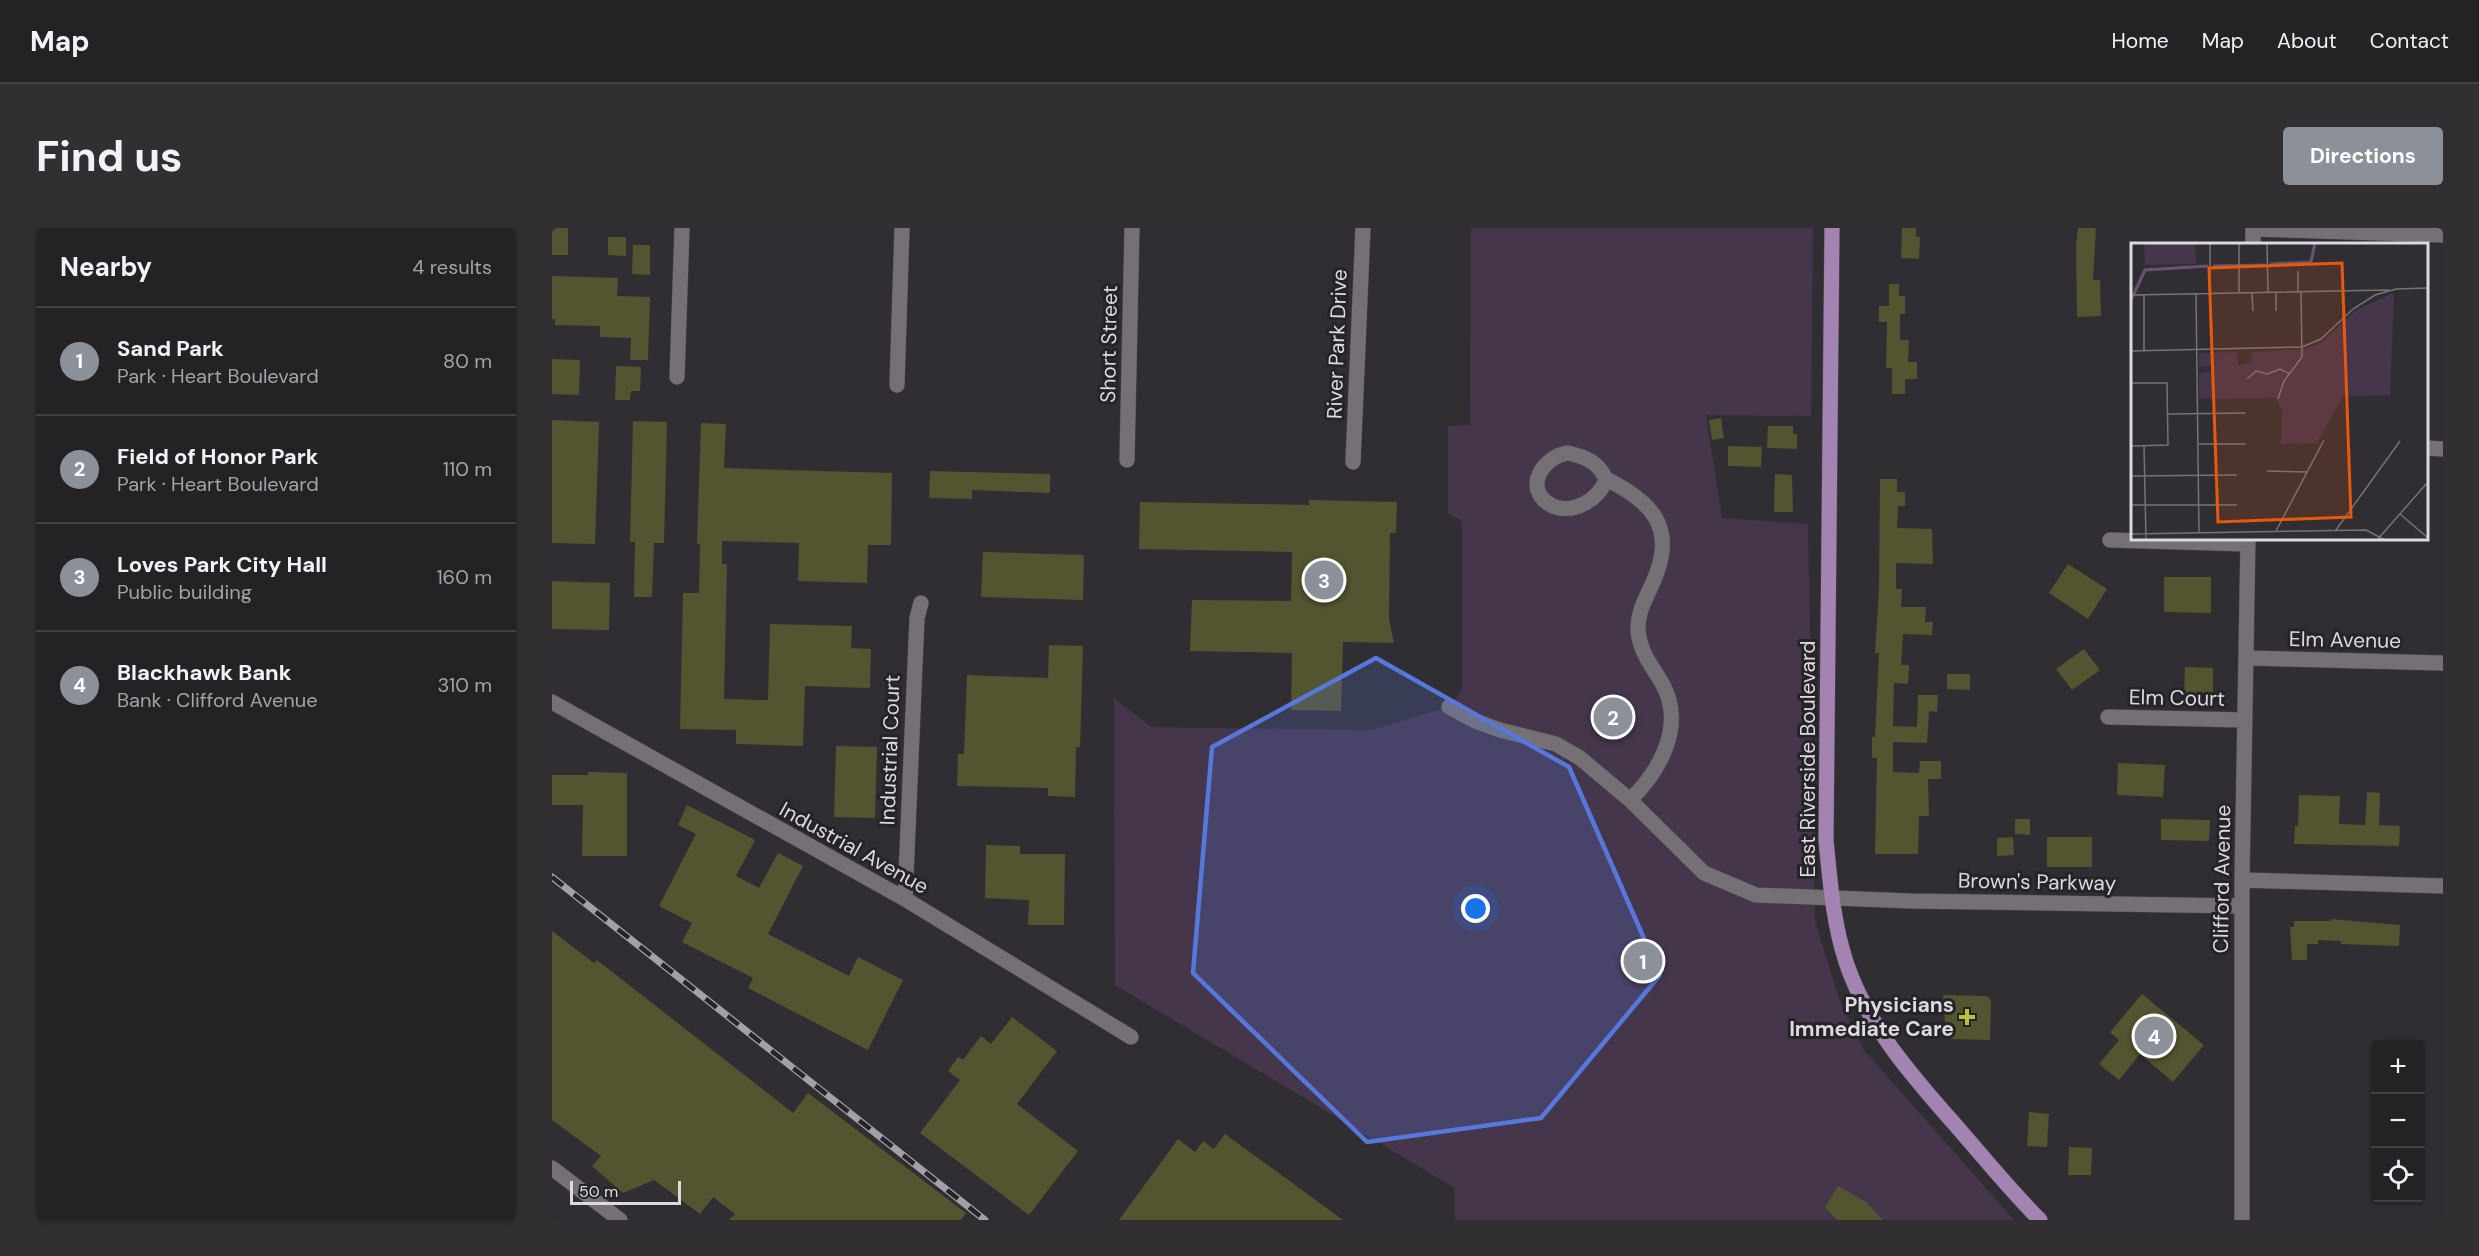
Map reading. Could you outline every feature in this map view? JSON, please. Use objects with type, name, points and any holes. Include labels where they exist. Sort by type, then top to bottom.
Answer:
[{"type":"main road","name":"East Riverside Boulevard","points":[[1832,228],[1826,840],[1831,899],[1846,963],[1866,1008],[1888,1043],[1962,1133],[2040,1220]]},
{"type":"street","points":[[677,377],[682,228]]},
{"type":"street","points":[[897,385],[902,228]]},
{"type":"street","name":"Short Street","points":[[1128,460],[1132,228]]},
{"type":"street","name":"River Park Drive","points":[[1353,462],[1363,228]]},
{"type":"street","points":[[2253,234],[2438,235]]},
{"type":"street","points":[[1606,479],[1603,490],[1594,498],[1583,504],[1559,507],[1549,504],[1542,498],[1538,478],[1541,468],[1550,459],[1568,453],[1595,463],[1606,479],[1628,490],[1649,508],[1654,514],[1660,532],[1661,563],[1639,613],[1638,630],[1641,646],[1669,698],[1671,727],[1666,748],[1657,766],[1645,786],[1630,800]]},
{"type":"street","points":[[2110,540],[2248,541]]},
{"type":"street","name":"Clifford Avenue","points":[[2242,1220],[2242,880],[2248,541]]},
{"type":"street","name":"Industrial Court","points":[[905,899],[917,618],[921,603]]},
{"type":"street","name":"Elm Avenue","points":[[2246,658],[2443,663]]},
{"type":"street","name":"Industrial Avenue","points":[[552,702],[905,899],[1131,1037]]},
{"type":"street","name":"Brown's Parkway","points":[[1449,707],[1475,721],[1500,730],[1556,744],[1587,763],[1630,800],[1704,873],[1756,895],[1831,899],[2242,906]]},
{"type":"street","name":"Elm Court","points":[[2108,717],[2245,720]]},
{"type":"street","points":[[2242,880],[2443,886]]},
{"type":"street","points":[[552,1168],[620,1220]]},
{"type":"highlighted area","points":[[1376,658],[1569,767],[1660,975],[1541,1118],[1367,1142],[1193,973],[1212,747]]},
{"type":"shaded area","points":[[1471,228],[1813,228],[1811,416],[1706,415],[1722,518],[1808,524],[1815,921],[1840,1002],[1864,1050],[2014,1220],[1455,1220],[1455,1188],[1115,985],[1114,698],[1151,727],[1371,730],[1449,707],[1462,690],[1462,521],[1448,513],[1448,426],[1470,425]]},
{"type":"building","points":[[552,228],[568,228],[568,255],[552,255]]},
{"type":"building","points":[[1902,228],[1916,228],[1916,237],[1920,237],[1919,259],[1901,258]]},
{"type":"building","points":[[2078,228],[2096,228],[2093,280],[2100,280],[2101,316],[2077,317]]},
{"type":"building","points":[[608,237],[626,237],[626,256],[608,255]]},
{"type":"building","points":[[633,245],[650,245],[650,275],[632,274]]},
{"type":"building","points":[[552,276],[618,278],[617,296],[650,297],[648,360],[630,360],[631,338],[600,337],[600,326],[555,325],[555,319],[552,319]]},
{"type":"building","points":[[1889,284],[1899,284],[1899,296],[1905,296],[1905,314],[1900,314],[1900,340],[1909,340],[1908,362],[1917,362],[1917,379],[1905,379],[1905,394],[1892,394],[1892,368],[1886,368],[1887,322],[1879,322],[1879,306],[1889,306]]},
{"type":"building","points":[[552,359],[580,360],[579,395],[552,394]]},
{"type":"building","points":[[616,366],[641,367],[640,391],[631,391],[630,400],[615,400]]},
{"type":"building","points":[[1721,418],[1724,438],[1712,440],[1709,420]]},
{"type":"building","points":[[552,420],[599,422],[595,544],[552,543]]},
{"type":"building","points":[[633,421],[667,422],[664,543],[654,543],[652,597],[634,597],[635,542],[630,542]]},
{"type":"building","points":[[701,423],[726,424],[724,468],[892,473],[891,545],[868,545],[867,583],[798,581],[799,543],[722,541],[722,564],[727,564],[724,699],[768,700],[770,624],[852,626],[851,648],[871,649],[870,688],[805,686],[803,746],[736,744],[736,730],[680,729],[683,593],[699,593],[700,544],[697,544]]},
{"type":"building","points":[[1768,426],[1793,426],[1793,434],[1797,434],[1797,449],[1767,448]]},
{"type":"building","points":[[1728,446],[1762,447],[1761,467],[1728,466]]},
{"type":"building","points":[[930,471],[1050,474],[1050,493],[972,490],[972,499],[929,498]]},
{"type":"building","points":[[1775,474],[1792,475],[1793,512],[1774,512]]},
{"type":"building","points":[[1880,479],[1897,479],[1897,492],[1905,492],[1905,506],[1898,506],[1897,528],[1932,529],[1933,564],[1896,563],[1896,589],[1902,589],[1901,607],[1926,607],[1925,622],[1933,622],[1932,635],[1903,634],[1901,665],[1909,665],[1908,684],[1894,683],[1893,726],[1917,727],[1918,695],[1938,695],[1937,712],[1929,711],[1927,743],[1893,742],[1893,772],[1919,773],[1920,761],[1941,761],[1941,779],[1928,779],[1929,816],[1919,816],[1918,854],[1875,854],[1877,758],[1872,758],[1872,737],[1875,737],[1879,653],[1875,653],[1879,589]]},
{"type":"building","points":[[1309,500],[1397,502],[1396,533],[1390,533],[1389,619],[1394,643],[1343,642],[1341,711],[1291,710],[1292,653],[1190,651],[1192,600],[1291,601],[1292,552],[1139,549],[1140,502],[1309,505]]},
{"type":"building","points":[[983,552],[1084,555],[1083,600],[981,597]]},
{"type":"building","points":[[2068,564],[2107,589],[2088,619],[2049,593]]},
{"type":"building","points":[[2164,577],[2211,577],[2211,613],[2164,612]]},
{"type":"building","points":[[552,581],[610,583],[609,630],[552,629]]},
{"type":"building","points":[[1049,645],[1083,646],[1080,747],[1076,747],[1075,797],[1048,796],[1048,788],[957,786],[958,754],[964,754],[967,675],[1048,678]]},
{"type":"building","points":[[2084,649],[2100,670],[2072,690],[2056,669]]},
{"type":"building","points":[[2185,667],[2213,668],[2213,696],[2184,695]]},
{"type":"building","points":[[1947,674],[1970,674],[1970,690],[1947,689]]},
{"type":"building","points":[[836,746],[877,747],[875,818],[834,817]]},
{"type":"building","points":[[2118,763],[2165,765],[2163,797],[2117,795]]},
{"type":"building","points":[[588,772],[627,773],[627,856],[582,856],[583,805],[552,805],[552,775],[588,775]]},
{"type":"building","points":[[2367,792],[2380,793],[2379,825],[2400,826],[2399,846],[2294,844],[2295,826],[2298,826],[2299,795],[2340,796],[2339,824],[2365,825]]},
{"type":"building","points":[[687,805],[755,840],[736,876],[759,888],[778,853],[803,866],[768,934],[849,976],[858,957],[903,980],[868,1050],[748,988],[753,978],[682,942],[692,923],[659,906],[696,834],[678,825]]},
{"type":"building","points":[[2015,819],[2030,819],[2030,835],[2015,834]]},
{"type":"building","points":[[2161,819],[2210,820],[2209,841],[2161,840]]},
{"type":"building","points":[[2013,837],[2014,855],[1997,856],[1997,838]]},
{"type":"building","points":[[2047,837],[2092,837],[2092,867],[2047,867]]},
{"type":"building","points":[[986,845],[1020,846],[1020,854],[1065,854],[1064,925],[1028,925],[1029,900],[985,898]]},
{"type":"building","points":[[2331,919],[2400,925],[2399,946],[2341,944],[2341,941],[2318,940],[2318,944],[2307,944],[2307,960],[2292,960],[2290,927],[2294,927],[2294,921],[2331,921]]},
{"type":"building","points":[[552,931],[594,963],[597,960],[793,1113],[808,1093],[966,1213],[961,1220],[729,1220],[735,1214],[713,1197],[700,1214],[654,1180],[623,1193],[592,1166],[601,1156],[552,1120]]},
{"type":"building","points":[[2142,994],[2204,1045],[2173,1082],[2140,1054],[2119,1080],[2099,1064],[2119,1040],[2110,1032]]},
{"type":"building","name":"Physicians Immediate Care","points":[[1943,995],[1986,996],[1991,1000],[1990,1040],[1951,1039],[1946,1034]]},
{"type":"building","points":[[1012,1017],[1057,1051],[1017,1104],[1078,1151],[1029,1215],[920,1133],[960,1080],[948,1071],[958,1057],[963,1060],[981,1036],[991,1044]]},
{"type":"building","points":[[2029,1112],[2049,1114],[2047,1147],[2027,1146]]},
{"type":"building","points":[[1225,1134],[1343,1220],[1119,1220],[1178,1139],[1195,1152],[1203,1141],[1214,1149]]},
{"type":"building","points":[[2069,1147],[2092,1148],[2091,1175],[2068,1175]]},
{"type":"building","points":[[1838,1186],[1866,1202],[1883,1220],[1838,1220],[1825,1207]]},
{"type":"railway","points":[[552,877],[985,1220]]},
{"type":"place","name":"Loves Park City Hall","points":[[1324,580]]},
{"type":"place","name":"Field of Honor Park","points":[[1613,717]]},
{"type":"place","name":"Sand Park","points":[[1643,961]]},
{"type":"place","name":"Physicians Immediate Care","points":[[1967,1017]]},
{"type":"place","name":"Blackhawk Bank","points":[[2154,1036]]}]
